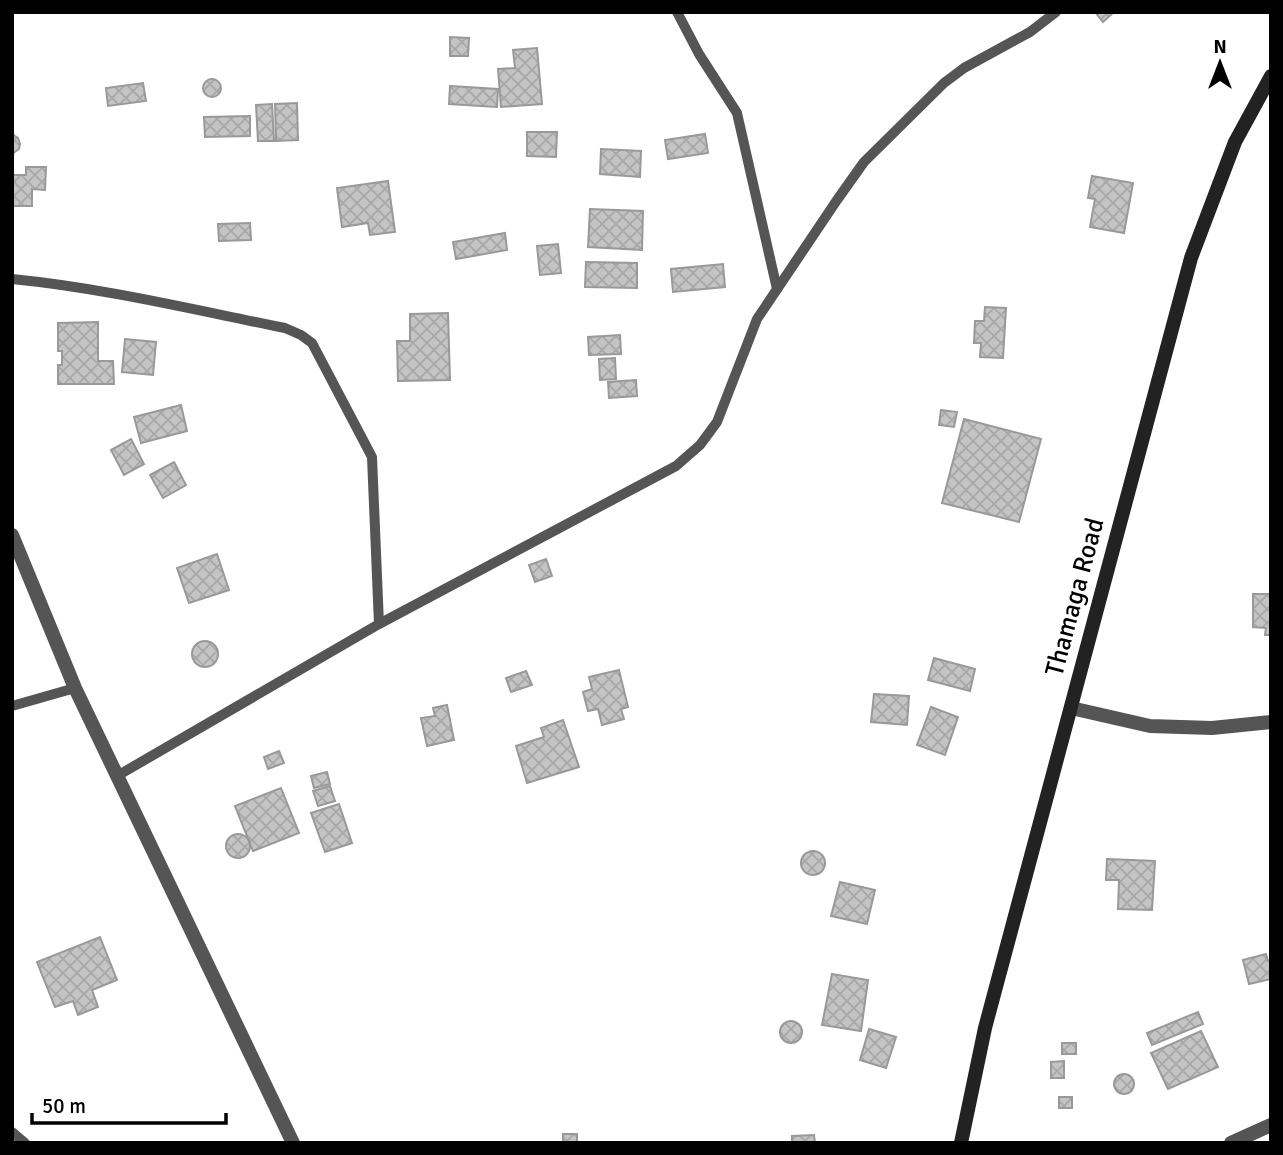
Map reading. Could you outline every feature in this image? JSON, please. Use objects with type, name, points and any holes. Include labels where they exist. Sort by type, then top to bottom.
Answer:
[{"type":"main road","name":"Thamaga Road","points":[[961,1143],[985,1028],[1191,258],[1234,142],[1271,76]]},
{"type":"street","points":[[12,535],[75,688],[293,1143]]},
{"type":"street","points":[[1071,708],[1150,726],[1212,728],[1271,722]]},
{"type":"street","points":[[1231,1143],[1271,1125]]},
{"type":"lane","points":[[677,12],[699,54],[737,113],[777,289]]},
{"type":"lane","points":[[117,776],[379,624],[676,466],[700,445],[717,422],[757,319],[864,162],[944,83],[964,68],[1030,32],[1056,12]]},
{"type":"lane","points":[[12,279],[75,287],[285,328],[312,343],[372,457],[379,624]]},
{"type":"lane","points":[[12,706],[75,688]]},
{"type":"lane","points":[[12,1132],[25,1143]]},
{"type":"building","points":[[1095,12],[1114,12],[1103,22]]},
{"type":"building","points":[[450,37],[469,38],[468,56],[450,56]]},
{"type":"building","points":[[537,48],[542,104],[501,107],[498,69],[515,68],[513,50]]},
{"type":"building","points":[[212,79],[218,82],[221,88],[218,94],[212,97],[206,94],[203,88],[206,82]]},
{"type":"building","points":[[143,83],[146,101],[108,106],[106,88]]},
{"type":"building","points":[[450,86],[498,89],[497,107],[449,104]]},
{"type":"building","points":[[297,103],[298,140],[276,141],[275,104]]},
{"type":"building","points":[[272,104],[274,141],[258,141],[256,105]]},
{"type":"building","points":[[250,116],[250,136],[205,137],[204,117]]},
{"type":"building","points":[[527,132],[557,132],[556,157],[527,156]]},
{"type":"building","points":[[12,134],[18,138],[20,144],[19,149],[12,154]]},
{"type":"building","points":[[705,134],[708,153],[668,159],[665,140]]},
{"type":"building","points":[[601,149],[641,151],[640,177],[600,174]]},
{"type":"building","points":[[26,167],[46,167],[45,190],[32,189],[32,206],[12,206],[12,175],[26,175]]},
{"type":"building","points":[[1092,176],[1133,183],[1124,233],[1090,227],[1095,199],[1088,198]]},
{"type":"building","points":[[388,181],[395,232],[370,235],[368,223],[342,227],[337,188]]},
{"type":"building","points":[[590,209],[643,211],[642,250],[588,247]]},
{"type":"building","points":[[250,223],[251,240],[219,241],[218,224]]},
{"type":"building","points":[[505,233],[507,250],[456,259],[453,242]]},
{"type":"building","points":[[558,244],[561,273],[540,275],[537,246]]},
{"type":"building","points":[[586,262],[637,263],[637,288],[585,287]]},
{"type":"building","points":[[723,264],[725,287],[673,292],[671,269]]},
{"type":"building","points":[[985,307],[1006,308],[1003,358],[980,357],[981,343],[974,343],[975,321],[984,321]]},
{"type":"building","points":[[448,313],[450,380],[398,381],[397,341],[410,341],[410,314]]},
{"type":"building","points":[[98,322],[98,361],[113,361],[114,384],[58,384],[58,365],[62,365],[62,351],[58,351],[58,323]]},
{"type":"building","points":[[620,335],[621,354],[589,355],[588,337]]},
{"type":"building","points":[[125,339],[156,342],[153,375],[122,372]]},
{"type":"building","points":[[615,358],[616,379],[600,380],[599,359]]},
{"type":"building","points":[[636,380],[637,396],[609,398],[608,382]]},
{"type":"building","points":[[181,405],[187,431],[141,443],[134,417]]},
{"type":"building","points":[[941,410],[957,412],[954,427],[939,425]]},
{"type":"building","points":[[964,419],[1041,439],[1019,522],[942,503]]},
{"type":"building","points":[[131,439],[144,464],[124,475],[111,450]]},
{"type":"building","points":[[174,462],[186,485],[163,498],[150,475]]},
{"type":"building","points":[[217,554],[229,590],[189,603],[177,568]]},
{"type":"building","points":[[546,559],[552,576],[535,582],[529,565]]},
{"type":"building","points":[[1253,594],[1271,594],[1271,635],[1265,635],[1266,628],[1253,627]]},
{"type":"building","points":[[205,641],[214,645],[218,654],[214,663],[205,667],[196,663],[192,654],[196,645]]},
{"type":"building","points":[[934,658],[975,669],[970,691],[928,680]]},
{"type":"building","points":[[619,670],[628,707],[621,709],[624,719],[602,725],[598,709],[588,711],[583,692],[592,689],[589,677]]},
{"type":"building","points":[[526,671],[532,685],[511,692],[506,678]]},
{"type":"building","points":[[874,694],[909,696],[907,725],[871,722]]},
{"type":"building","points":[[447,705],[454,740],[427,746],[421,718],[435,716],[433,708]]},
{"type":"building","points":[[931,707],[958,717],[945,755],[917,745]]},
{"type":"building","points":[[563,720],[579,767],[527,783],[516,746],[544,737],[541,728]]},
{"type":"building","points":[[279,751],[284,763],[268,769],[264,757]]},
{"type":"building","points":[[327,772],[330,784],[314,788],[311,776]]},
{"type":"building","points":[[330,786],[335,801],[318,806],[313,791]]},
{"type":"building","points":[[281,788],[299,833],[253,851],[235,806]]},
{"type":"building","points":[[339,804],[352,843],[325,852],[311,813]]},
{"type":"building","points":[[238,834],[246,838],[250,846],[246,854],[238,858],[230,854],[226,846],[230,838]]},
{"type":"building","points":[[813,851],[824,858],[825,863],[818,874],[813,875],[802,868],[801,863],[808,852]]},
{"type":"building","points":[[1107,859],[1155,861],[1152,910],[1118,909],[1119,880],[1106,880]]},
{"type":"building","points":[[840,882],[875,890],[867,924],[831,916]]},
{"type":"building","points":[[100,937],[117,980],[92,990],[98,1007],[78,1015],[73,1001],[55,1007],[37,962]]},
{"type":"building","points":[[1266,954],[1268,961],[1271,960],[1271,979],[1249,984],[1243,960]]},
{"type":"building","points":[[832,974],[868,980],[861,1031],[822,1025]]},
{"type":"building","points":[[1198,1012],[1203,1024],[1152,1045],[1147,1033]]},
{"type":"building","points":[[791,1021],[799,1024],[802,1032],[799,1040],[791,1043],[783,1040],[780,1032],[783,1024]]},
{"type":"building","points":[[869,1029],[896,1037],[886,1068],[860,1060]]},
{"type":"building","points":[[1201,1031],[1218,1067],[1168,1089],[1151,1053]]},
{"type":"building","points":[[1062,1043],[1076,1043],[1076,1054],[1062,1054]]},
{"type":"building","points":[[1064,1061],[1064,1078],[1051,1078],[1051,1062]]},
{"type":"building","points":[[1124,1074],[1131,1077],[1134,1084],[1131,1091],[1124,1094],[1117,1091],[1114,1084],[1117,1077]]},
{"type":"building","points":[[1059,1097],[1072,1097],[1072,1108],[1059,1108]]},
{"type":"building","points":[[563,1134],[577,1134],[577,1143],[563,1143]]},
{"type":"building","points":[[814,1135],[815,1143],[792,1143],[792,1136]]}]
